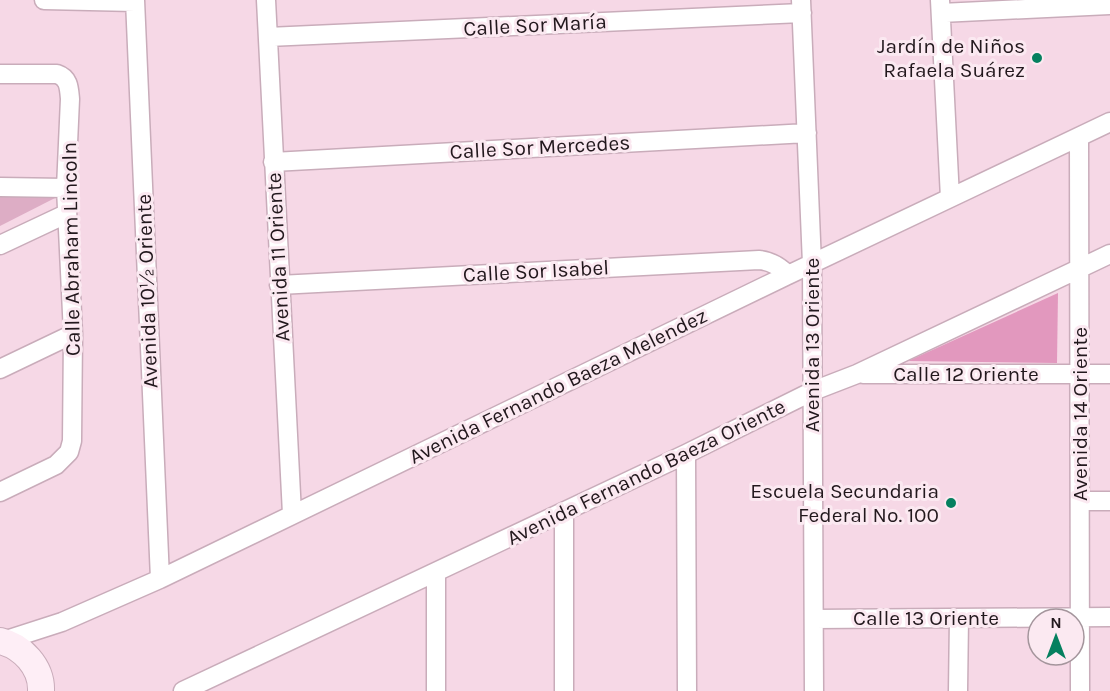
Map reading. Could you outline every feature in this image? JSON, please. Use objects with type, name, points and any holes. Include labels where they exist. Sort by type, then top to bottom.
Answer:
[{"type":"main road","points":[[1,641],[17,648],[29,658],[37,671],[41,691]]},
{"type":"street","points":[[44,0],[135,1]]},
{"type":"street","name":"Avenida 11 Oriente","points":[[266,0],[292,514]]},
{"type":"street","name":"Avenida 10½ Oriente","points":[[135,1],[160,579]]},
{"type":"street","points":[[950,198],[941,7],[1110,5]]},
{"type":"street","name":"Calle Sor María","points":[[268,37],[802,7]]},
{"type":"street","name":"Avenida 13 Oriente","points":[[802,7],[812,264],[814,691]]},
{"type":"street","name":"Calle Abraham Lincoln","points":[[0,74],[47,72],[61,75],[68,84],[70,99],[66,214],[73,334],[72,441],[69,452],[56,465],[0,492]]},
{"type":"street","name":"Avenida Fernando Baeza Melendez","points":[[1,641],[62,622],[160,579],[1110,122]]},
{"type":"street","name":"Calle Sor Mercedes","points":[[273,162],[807,134]]},
{"type":"street","name":"Avenida 14 Oriente","points":[[1079,137],[1080,607]]},
{"type":"street","points":[[0,187],[66,188]]},
{"type":"street","points":[[0,245],[66,214]]},
{"type":"street","name":"Avenida Fernando Baeza Oriente","points":[[183,691],[686,454],[813,391],[857,374],[1110,254]]},
{"type":"street","name":"Calle Sor Isabel","points":[[279,285],[759,260],[779,266],[788,275]]},
{"type":"street","points":[[0,369],[73,334]]},
{"type":"street","name":"Calle 12 Oriente","points":[[857,374],[1110,374]]},
{"type":"street","points":[[686,454],[687,691]]},
{"type":"street","points":[[1080,501],[1110,501]]},
{"type":"street","points":[[564,512],[564,691]]},
{"type":"street","points":[[436,572],[436,691]]},
{"type":"street","name":"Calle 13 Oriente","points":[[1086,618],[1110,617]]},
{"type":"street","points":[[958,691],[959,618]]},
{"type":"street","name":"Calle 13 Oriente","points":[[814,619],[1026,618]]},
{"type":"street","name":"Avenida 14 Oriente","points":[[1080,667],[1080,691]]},
{"type":"shaded area","points":[[0,195],[55,198],[0,226]]},
{"type":"shaded area","points":[[1058,293],[1057,363],[908,361]]},
{"type":"place","name":"Jardín de Niños Rafaela Suárez","points":[[1037,58]]},
{"type":"place","name":"Escuela Secundaria Federal No. 100","points":[[951,503]]}]
